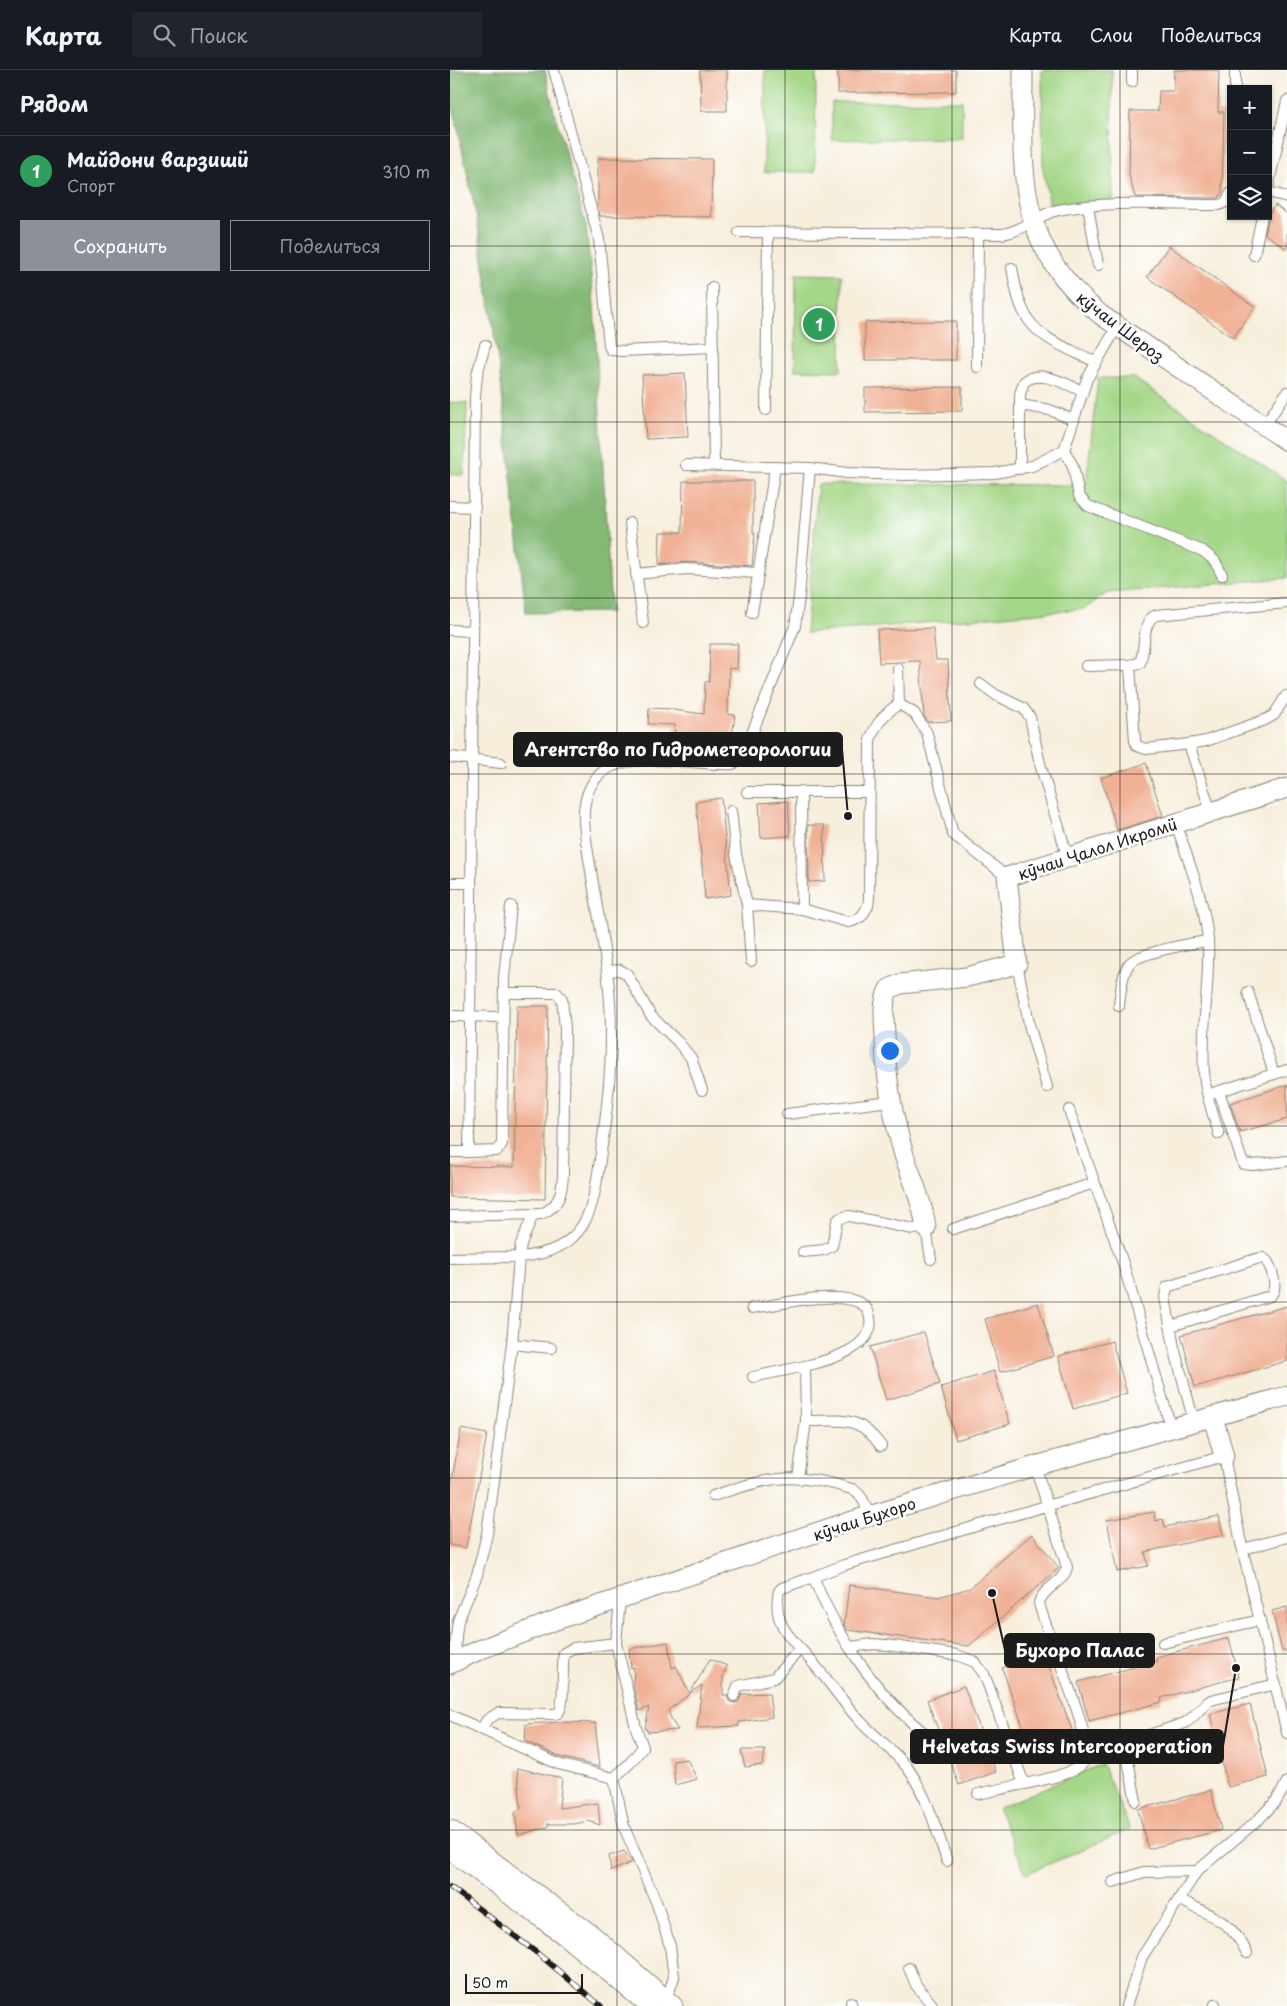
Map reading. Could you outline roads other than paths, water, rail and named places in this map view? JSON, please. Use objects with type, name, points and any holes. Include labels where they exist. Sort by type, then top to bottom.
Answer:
[{"type":"street","name":"кӯчаи Шероз","points":[[1023,70],[1024,176],[1027,199],[1032,220],[1049,257],[1064,280],[1088,304],[1118,327],[1287,441]]},
{"type":"street","name":"кӯчаи Ҷалол Икромӣ","points":[[1017,964],[1007,877],[1287,788]]},
{"type":"street","points":[[926,1228],[923,1210],[905,1157],[890,1101],[886,1073],[884,1014],[885,1001],[889,989],[900,984],[967,977],[1017,964]]},
{"type":"street","name":"кӯчаи Бухоро","points":[[452,1663],[519,1634],[870,1516],[1035,1466],[1287,1396]]},
{"type":"street","points":[[1213,1417],[1224,1456]]},
{"type":"street","points":[[450,1830],[576,1923],[662,2003]]},
{"type":"street","points":[[450,1850],[564,1935],[662,2003]]},
{"type":"lane","points":[[554,70],[598,239],[609,346],[611,350],[713,347]]},
{"type":"lane","points":[[1132,70],[1132,82]]},
{"type":"lane","points":[[1235,70],[1235,85]]},
{"type":"lane","points":[[1271,175],[1287,101]]},
{"type":"lane","points":[[1272,193],[1287,197]]},
{"type":"lane","points":[[739,232],[1007,233],[1049,212],[1088,206],[1219,205],[1227,200]]},
{"type":"lane","points":[[1088,206],[1098,265]]},
{"type":"lane","points":[[1254,255],[1261,220]]},
{"type":"lane","points":[[766,410],[768,233]]},
{"type":"lane","points":[[977,367],[978,234]]},
{"type":"lane","points":[[1012,268],[1021,304],[1030,322],[1046,336],[1096,362]]},
{"type":"lane","points":[[712,287],[714,465]]},
{"type":"lane","points":[[686,465],[810,468],[847,473],[980,474],[1020,469],[1043,462],[1064,450],[1083,391],[1096,362],[1118,327]]},
{"type":"lane","points":[[469,1152],[476,387],[477,375],[485,345]]},
{"type":"lane","points":[[1020,469],[1020,405],[1021,389],[1024,382],[1033,377],[1051,379],[1083,391]]},
{"type":"lane","points":[[1264,426],[1287,392]]},
{"type":"lane","points":[[1020,405],[1050,410],[1074,420]]},
{"type":"lane","points":[[1064,450],[1073,466],[1080,496],[1088,506],[1204,551],[1215,561],[1222,575]]},
{"type":"lane","points":[[752,613],[775,467]]},
{"type":"lane","points":[[450,1258],[519,1257],[545,1254],[562,1246],[578,1233],[590,1209],[598,1177],[610,1082],[611,1030],[607,971],[585,834],[584,811],[588,795],[604,771],[620,764],[654,761],[733,764],[742,758],[797,617],[810,468]]},
{"type":"lane","points":[[450,506],[475,507]]},
{"type":"lane","points":[[630,523],[643,623]]},
{"type":"lane","points":[[636,574],[686,569],[758,573]]},
{"type":"lane","points":[[1086,666],[1130,665],[1140,662],[1148,620],[1156,615],[1287,603]]},
{"type":"lane","points":[[450,630],[474,631]]},
{"type":"lane","points":[[1130,665],[1135,741],[1137,746],[1146,749],[1206,741],[1265,720],[1274,715],[1286,696]]},
{"type":"lane","points":[[898,669],[900,704]]},
{"type":"lane","points":[[981,684],[996,695],[1023,708],[1030,717],[1042,770],[1068,858]]},
{"type":"lane","points":[[747,905],[802,909],[848,922],[857,919],[868,906],[869,749],[873,732],[882,717],[900,704]]},
{"type":"lane","points":[[900,704],[914,713],[926,733],[953,834],[1007,877]]},
{"type":"lane","points":[[1189,744],[1212,812]]},
{"type":"lane","points":[[450,757],[501,763]]},
{"type":"lane","points":[[801,791],[802,909]]},
{"type":"lane","points":[[747,792],[869,792]]},
{"type":"lane","points":[[731,810],[736,854],[747,905],[751,961]]},
{"type":"lane","points":[[1176,823],[1200,900],[1208,941],[1208,988],[1203,1058],[1207,1095],[1219,1134]]},
{"type":"lane","points":[[450,883],[471,883]]},
{"type":"lane","points":[[450,1152],[493,1152],[497,1151],[502,1144],[504,993],[512,906]]},
{"type":"lane","points":[[1119,1006],[1126,972],[1134,959],[1176,947],[1208,941]]},
{"type":"lane","points":[[1017,964],[1030,1028],[1048,1088]]},
{"type":"lane","points":[[607,971],[620,970],[628,974],[651,1016],[678,1042],[691,1058],[702,1090]]},
{"type":"lane","points":[[1248,992],[1274,1074]]},
{"type":"lane","points":[[450,1216],[533,1215],[548,1211],[554,1207],[563,1185],[566,1039],[563,1004],[560,995],[557,993],[504,993]]},
{"type":"lane","points":[[450,1016],[504,1017]]},
{"type":"lane","points":[[1207,1095],[1287,1070]]},
{"type":"lane","points":[[1219,1091],[1243,1164],[1252,1165],[1287,1161]]},
{"type":"lane","points":[[786,1114],[890,1101]]},
{"type":"lane","points":[[1070,1110],[1123,1263],[1171,1428]]},
{"type":"lane","points":[[953,1229],[1094,1183]]},
{"type":"lane","points":[[452,1663],[458,1621],[477,1575],[487,1534],[512,1344],[519,1257],[521,1244],[533,1215]]},
{"type":"lane","points":[[802,1252],[824,1250],[832,1246],[835,1226],[840,1218],[844,1216],[866,1218],[913,1229],[926,1228],[931,1259]]},
{"type":"lane","points":[[1171,1326],[1270,1296],[1275,1288],[1267,1261],[1263,1258],[1256,1259],[1166,1288],[1165,1297],[1174,1347],[1194,1422]]},
{"type":"lane","points":[[752,1308],[833,1298],[855,1300],[866,1308],[869,1313],[870,1326],[859,1344],[840,1356],[805,1366],[753,1377]]},
{"type":"lane","points":[[512,1344],[551,1348]]},
{"type":"lane","points":[[798,1478],[806,1421],[805,1366]]},
{"type":"lane","points":[[806,1421],[849,1422],[857,1424],[870,1432],[881,1446]]},
{"type":"lane","points":[[947,1862],[926,1803],[908,1769],[848,1708],[813,1662],[784,1629],[781,1622],[778,1596],[782,1588],[844,1566],[1048,1505],[1224,1456],[1243,1549],[1287,1733]]},
{"type":"lane","points":[[978,1794],[1056,1776],[1080,1766],[1086,1759],[1087,1752],[1079,1717],[1039,1603],[1042,1595],[1063,1577],[1067,1567],[1035,1466]]},
{"type":"lane","points":[[714,1496],[762,1480],[798,1478],[852,1489],[859,1493],[870,1516]]},
{"type":"lane","points":[[1243,1549],[1287,1537]]},
{"type":"lane","points":[[814,1577],[834,1621],[880,1690],[903,1715],[923,1732]]},
{"type":"lane","points":[[614,1778],[643,1747],[636,1728],[616,1643],[620,1599]]},
{"type":"lane","points":[[1163,1643],[1260,1620]]},
{"type":"lane","points":[[481,1729],[487,1720],[498,1713],[557,1713],[560,1710],[562,1699],[562,1661],[564,1653],[573,1648],[616,1643]]},
{"type":"lane","points":[[850,1647],[873,1644],[886,1645],[957,1655],[975,1662],[984,1674],[989,1686],[1024,1784]]},
{"type":"lane","points":[[734,1696],[738,1686],[774,1678],[800,1649]]},
{"type":"lane","points":[[1136,1801],[1127,1756],[1131,1741],[1185,1723],[1192,1719],[1204,1704],[1211,1700],[1276,1684]]},
{"type":"lane","points":[[450,1715],[558,1764],[614,1778]]},
{"type":"lane","points":[[614,1778],[624,1827],[657,1904],[671,1953],[674,1976],[670,1989],[662,2003]]},
{"type":"lane","points":[[1126,2006],[1142,1957],[1196,1871],[1258,1820],[1277,1800],[1287,1782]]},
{"type":"lane","points":[[1113,1882],[1144,1872],[1196,1871]]},
{"type":"lane","points":[[1179,1899],[1220,1920],[1232,1929],[1247,1953]]},
{"type":"lane","points":[[909,1968],[916,1985],[933,2006]]},
{"type":"railway","points":[[450,1887],[537,1953],[601,2006]]},
{"type":"place","name":"Майдони варзишӣ","points":[[819,324]]},
{"type":"place","name":"Агентство по Гидрометеорологии","points":[[848,816]]},
{"type":"place","name":"Бухоро Палас","points":[[992,1593]]},
{"type":"place","name":"Helvetas Swiss Intercooperation","points":[[1236,1668]]}]
